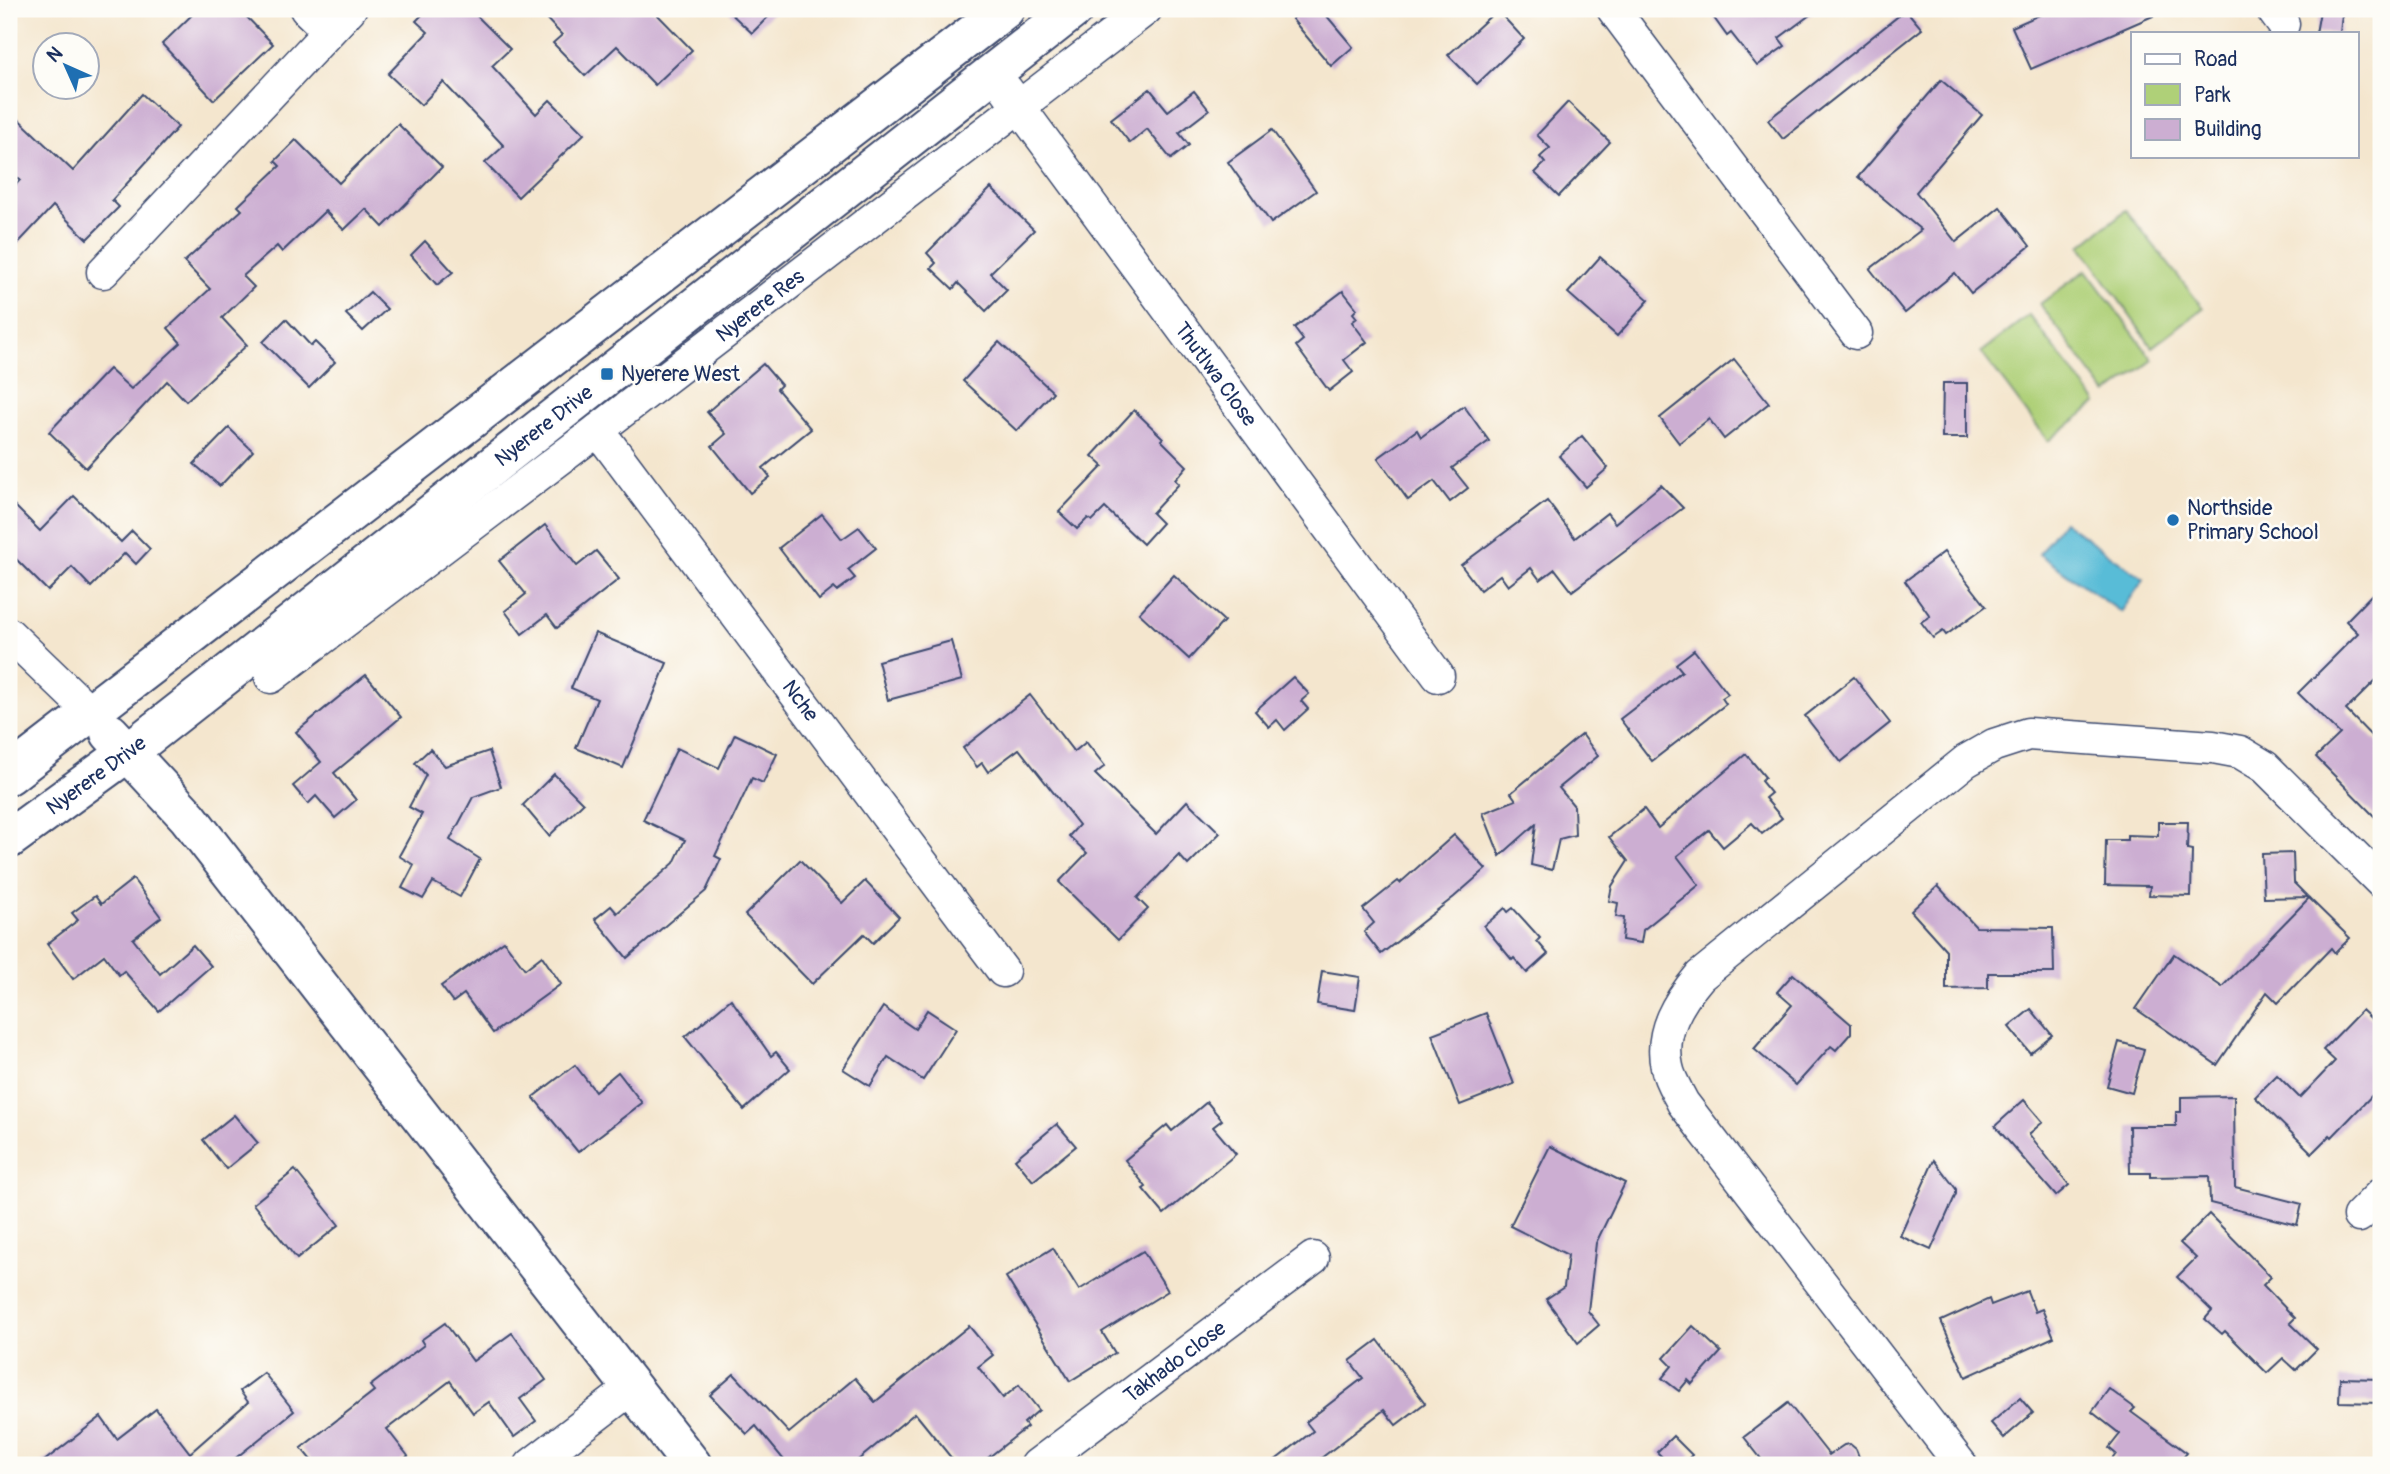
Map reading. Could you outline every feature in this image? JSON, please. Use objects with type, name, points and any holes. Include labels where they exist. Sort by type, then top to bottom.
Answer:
[{"type":"main road","points":[[9,775],[1005,9]]},
{"type":"main road","name":"Nyerere Drive","points":[[9,839],[127,753],[1074,9]]},
{"type":"main road","points":[[90,712],[188,817],[634,1387],[689,1464]]},
{"type":"street","points":[[103,272],[317,20],[350,9]]},
{"type":"street","name":"Nyerere Res","points":[[271,677],[1146,9]]},
{"type":"street","points":[[1613,9],[1856,333]]},
{"type":"street","name":"Thutlwa Close","points":[[991,72],[1019,104],[1438,676]]},
{"type":"street","name":"Nche","points":[[598,429],[1003,971]]},
{"type":"street","points":[[9,634],[90,712]]},
{"type":"street","points":[[1961,1465],[1683,1103],[1667,1068],[1664,1040],[1679,1001],[1700,976],[1966,761],[1994,745],[2028,734],[2213,747],[2240,752],[2265,767],[2381,882]]},
{"type":"street","name":"Takhado close","points":[[1037,1465],[1313,1258]]},
{"type":"street","points":[[531,1465],[634,1387]]},
{"type":"green space","points":[[2126,210],[2203,308],[2152,347],[2081,246]]},
{"type":"green space","points":[[2086,270],[2153,360],[2107,394],[2040,304]]},
{"type":"green space","points":[[2029,315],[2097,403],[2048,441],[1981,352]]},
{"type":"water","points":[[2063,521],[2144,579],[2121,612],[2039,554]]},
{"type":"building","points":[[198,9],[239,9],[273,44],[214,100],[162,44]]},
{"type":"building","points":[[428,9],[470,9],[510,49],[492,66],[536,114],[550,100],[584,134],[518,197],[485,163],[504,146],[443,82],[421,105],[388,74],[428,32],[416,21]]},
{"type":"building","points":[[537,9],[652,9],[692,50],[655,85],[617,46],[585,76],[553,43],[562,35]]},
{"type":"building","points":[[726,9],[776,9],[752,33]]},
{"type":"building","points":[[1303,9],[1321,9],[1353,47],[1331,66],[1292,19]]},
{"type":"building","points":[[1727,9],[1818,9],[1779,38],[1785,46],[1757,66],[1731,33],[1727,36],[1714,18]]},
{"type":"building","points":[[2053,9],[2169,9],[2031,69],[2012,27]]},
{"type":"building","points":[[1497,10],[1524,39],[1477,84],[1448,55]]},
{"type":"building","points":[[1906,10],[1922,29],[1783,139],[1768,120]]},
{"type":"building","points":[[2320,11],[2342,14],[2340,32],[2316,32]]},
{"type":"building","points":[[1941,80],[1982,115],[1916,192],[1956,242],[2000,207],[2030,246],[1971,293],[1955,273],[1905,313],[1870,269],[1921,230],[1858,177]]},
{"type":"building","points":[[1150,89],[1168,111],[1194,91],[1209,110],[1179,133],[1189,145],[1171,159],[1147,129],[1130,143],[1111,119]]},
{"type":"building","points":[[142,94],[178,127],[112,200],[119,207],[87,239],[53,206],[9,253],[9,192],[20,180],[9,170],[9,110],[73,171]]},
{"type":"building","points":[[1568,102],[1610,142],[1559,196],[1535,173],[1545,163],[1540,157],[1550,148],[1537,135]]},
{"type":"building","points":[[398,124],[442,167],[383,227],[366,209],[344,230],[325,211],[282,252],[277,246],[243,276],[254,287],[222,318],[247,345],[186,401],[167,381],[86,468],[49,432],[109,369],[131,389],[181,343],[168,328],[210,289],[184,262],[242,210],[238,206],[280,166],[275,161],[296,140],[339,183]]},
{"type":"building","points":[[1272,130],[1316,191],[1271,223],[1228,162]]},
{"type":"building","points":[[991,188],[1034,230],[990,273],[1007,290],[986,311],[958,283],[953,289],[931,268],[936,263],[927,253]]},
{"type":"building","points":[[425,241],[453,272],[437,285],[411,255]]},
{"type":"building","points":[[1600,257],[1649,300],[1617,336],[1568,293]]},
{"type":"building","points":[[1343,291],[1357,309],[1353,313],[1357,318],[1352,322],[1367,342],[1344,360],[1353,372],[1329,391],[1296,346],[1303,340],[1294,328]]},
{"type":"building","points":[[370,292],[387,309],[363,331],[346,314]]},
{"type":"building","points":[[286,319],[311,346],[315,342],[335,362],[309,388],[263,342]]},
{"type":"building","points":[[999,342],[1053,392],[1017,431],[963,381]]},
{"type":"building","points":[[1734,359],[1769,403],[1724,439],[1709,419],[1679,443],[1660,418]]},
{"type":"building","points":[[763,364],[781,385],[777,389],[811,429],[763,468],[770,477],[750,493],[712,446],[726,434],[707,412]]},
{"type":"building","points":[[1943,383],[1967,383],[1967,438],[1942,438]]},
{"type":"building","points":[[1464,406],[1489,441],[1452,468],[1468,488],[1450,502],[1434,481],[1408,500],[1378,458],[1417,430],[1421,437]]},
{"type":"building","points":[[1134,410],[1187,466],[1175,480],[1179,484],[1152,513],[1162,523],[1143,544],[1105,508],[1092,521],[1088,518],[1077,529],[1059,512],[1103,466],[1092,456]]},
{"type":"building","points":[[229,428],[253,451],[220,486],[194,464]]},
{"type":"building","points":[[1582,436],[1608,468],[1586,487],[1559,456]]},
{"type":"building","points":[[1661,485],[1683,508],[1572,591],[1555,569],[1540,580],[1531,568],[1508,586],[1500,575],[1480,590],[1461,565],[1547,501],[1575,538],[1607,513],[1615,523]]},
{"type":"building","points":[[74,496],[121,542],[132,531],[150,549],[136,564],[125,553],[91,587],[72,567],[48,591],[9,552],[9,500],[40,531]]},
{"type":"building","points":[[822,514],[842,539],[859,527],[876,548],[848,570],[855,578],[837,591],[834,588],[819,600],[779,548]]},
{"type":"building","points":[[545,525],[577,566],[596,551],[619,579],[557,628],[547,615],[522,634],[505,611],[526,594],[499,561]]},
{"type":"building","points":[[1944,552],[1986,606],[1946,635],[1943,631],[1933,638],[1921,622],[1930,616],[1905,581]]},
{"type":"building","points":[[1174,575],[1224,621],[1189,659],[1139,613]]},
{"type":"building","points":[[2381,585],[2381,675],[2346,710],[2381,746],[2381,823],[2316,757],[2340,734],[2298,693],[2358,633],[2346,621]]},
{"type":"building","points":[[595,633],[667,663],[623,768],[576,748],[597,699],[571,688]]},
{"type":"building","points":[[951,641],[962,680],[888,700],[878,661]]},
{"type":"building","points":[[1694,650],[1728,694],[1722,698],[1726,704],[1652,761],[1620,719],[1682,671],[1676,664]]},
{"type":"building","points":[[366,675],[401,717],[334,773],[356,800],[335,818],[316,796],[308,804],[293,786],[321,762],[296,732]]},
{"type":"building","points":[[1293,677],[1309,694],[1301,701],[1308,709],[1285,730],[1277,720],[1269,727],[1255,711]]},
{"type":"building","points":[[1854,677],[1890,723],[1841,762],[1805,716]]},
{"type":"building","points":[[1030,695],[1074,752],[1086,742],[1105,766],[1095,774],[1156,834],[1187,801],[1220,833],[1188,865],[1179,855],[1137,898],[1148,909],[1118,940],[1059,882],[1087,853],[1069,836],[1079,825],[1019,749],[988,772],[982,763],[977,767],[963,748]]},
{"type":"building","points":[[735,734],[777,754],[763,783],[752,778],[715,856],[721,859],[706,891],[627,958],[595,919],[611,906],[617,913],[674,863],[685,840],[643,820],[677,748],[719,768]]},
{"type":"building","points":[[1582,734],[1598,756],[1559,788],[1574,806],[1575,835],[1559,839],[1552,870],[1531,865],[1536,824],[1500,856],[1483,813],[1516,800],[1511,793]]},
{"type":"building","points":[[430,749],[445,766],[489,751],[501,787],[473,797],[450,840],[480,859],[460,897],[433,882],[423,899],[402,888],[414,865],[399,856],[422,814],[409,807],[426,775],[415,763]]},
{"type":"building","points":[[1746,754],[1765,777],[1761,781],[1771,793],[1765,798],[1782,818],[1762,834],[1752,823],[1723,847],[1709,830],[1677,856],[1699,885],[1643,930],[1641,943],[1622,940],[1624,918],[1616,917],[1618,903],[1609,901],[1612,886],[1628,861],[1609,837],[1644,809],[1658,828]]},
{"type":"building","points":[[554,774],[583,803],[549,836],[523,805]]},
{"type":"building","points":[[2158,822],[2188,822],[2187,849],[2192,850],[2191,896],[2149,895],[2150,886],[2105,885],[2106,840],[2127,840],[2127,835],[2158,836]]},
{"type":"building","points":[[1454,835],[1486,869],[1381,954],[1364,932],[1374,923],[1363,909],[1398,881],[1400,883]]},
{"type":"building","points":[[2293,853],[2294,883],[2308,897],[2264,898],[2262,854]]},
{"type":"building","points":[[800,860],[842,903],[865,881],[899,917],[873,943],[864,934],[812,984],[745,915]]},
{"type":"building","points":[[133,879],[161,917],[133,939],[160,974],[193,945],[211,966],[159,1011],[124,971],[119,975],[104,955],[73,979],[47,944],[78,920],[72,913],[95,896],[101,904]]},
{"type":"building","points":[[1938,886],[1976,927],[2053,928],[2054,973],[1988,973],[1988,988],[1946,989],[1946,950],[1911,911]]},
{"type":"building","points":[[2309,898],[2350,938],[2335,953],[2331,948],[2278,1003],[2267,992],[2217,1065],[2136,1009],[2174,954],[2222,987]]},
{"type":"building","points":[[1505,908],[1508,912],[1513,908],[1540,938],[1537,941],[1548,954],[1527,973],[1514,958],[1512,960],[1484,926]]},
{"type":"building","points":[[504,941],[525,969],[542,956],[561,984],[493,1033],[464,994],[453,1002],[441,986]]},
{"type":"building","points":[[1322,971],[1360,977],[1355,1010],[1317,1004]]},
{"type":"building","points":[[1793,974],[1851,1024],[1851,1033],[1836,1050],[1831,1046],[1796,1085],[1754,1049],[1792,1005],[1777,992]]},
{"type":"building","points":[[731,999],[771,1056],[776,1052],[790,1069],[744,1110],[685,1037]]},
{"type":"building","points":[[883,1007],[915,1029],[927,1010],[956,1029],[923,1080],[888,1057],[870,1086],[843,1069]]},
{"type":"building","points":[[2031,1009],[2052,1035],[2030,1053],[2009,1027]]},
{"type":"building","points":[[2362,1010],[2381,1028],[2381,1086],[2332,1137],[2330,1135],[2312,1153],[2255,1097],[2277,1075],[2300,1098],[2335,1061],[2323,1050]]},
{"type":"building","points":[[1486,1013],[1514,1084],[1460,1105],[1432,1034]]},
{"type":"building","points":[[2119,1042],[2144,1049],[2132,1093],[2107,1086]]},
{"type":"building","points":[[575,1065],[595,1091],[618,1072],[642,1103],[578,1152],[533,1097]]},
{"type":"building","points":[[2234,1096],[2235,1187],[2302,1204],[2297,1225],[2210,1203],[2209,1176],[2150,1177],[2150,1173],[2130,1173],[2129,1126],[2176,1126],[2176,1112],[2181,1112],[2181,1097]]},
{"type":"building","points":[[2024,1100],[2043,1122],[2029,1134],[2069,1185],[2056,1196],[1995,1126]]},
{"type":"building","points":[[1207,1102],[1222,1120],[1213,1127],[1236,1154],[1164,1214],[1143,1189],[1146,1187],[1125,1160],[1167,1125],[1172,1131]]},
{"type":"building","points":[[234,1115],[258,1143],[226,1169],[203,1140]]},
{"type":"building","points":[[1057,1124],[1076,1146],[1033,1181],[1015,1159]]},
{"type":"building","points":[[1550,1146],[1625,1183],[1596,1243],[1588,1311],[1599,1325],[1578,1343],[1546,1299],[1564,1287],[1568,1255],[1510,1226]]},
{"type":"building","points":[[1934,1160],[1956,1189],[1956,1194],[1931,1250],[1900,1236]]},
{"type":"building","points":[[295,1170],[339,1225],[297,1259],[253,1204]]},
{"type":"building","points":[[2209,1214],[2271,1277],[2263,1285],[2295,1318],[2290,1323],[2317,1349],[2296,1370],[2283,1358],[2267,1373],[2225,1331],[2222,1334],[2205,1319],[2212,1311],[2177,1277],[2196,1258],[2180,1243]]},
{"type":"building","points":[[1053,1248],[1079,1290],[1143,1251],[1168,1291],[1102,1332],[1115,1353],[1070,1381],[1006,1277]]},
{"type":"building","points":[[2027,1291],[2035,1312],[2042,1309],[2054,1337],[1966,1377],[1941,1321],[1989,1299],[1991,1305]]},
{"type":"building","points":[[445,1323],[473,1361],[512,1333],[546,1380],[520,1399],[536,1421],[514,1437],[489,1402],[473,1413],[450,1381],[387,1429],[408,1456],[397,1465],[315,1465],[301,1448],[374,1391],[370,1386],[424,1345],[421,1340]]},
{"type":"building","points":[[969,1326],[993,1355],[978,1367],[1003,1398],[1019,1385],[1039,1410],[1024,1423],[1027,1427],[979,1465],[957,1465],[915,1413],[852,1465],[788,1465],[756,1426],[747,1434],[710,1395],[734,1374],[789,1433],[855,1378],[875,1402]]},
{"type":"building","points":[[1693,1326],[1721,1352],[1692,1384],[1688,1380],[1679,1391],[1662,1378],[1672,1366],[1664,1358]]},
{"type":"building","points":[[1378,1340],[1425,1403],[1396,1425],[1384,1410],[1312,1465],[1269,1465],[1313,1431],[1306,1422],[1363,1378],[1350,1361]]},
{"type":"building","points":[[264,1373],[294,1411],[227,1465],[39,1465],[101,1417],[117,1439],[156,1409],[190,1453],[248,1402],[240,1391]]},
{"type":"building","points":[[2340,1378],[2381,1379],[2381,1403],[2339,1402]]},
{"type":"building","points":[[2109,1389],[2135,1408],[2131,1412],[2187,1453],[2177,1465],[2108,1465],[2116,1454],[2109,1448],[2120,1434],[2092,1412]]},
{"type":"building","points":[[2020,1398],[2033,1413],[2004,1438],[1991,1423]]},
{"type":"building","points":[[1788,1403],[1829,1455],[1850,1444],[1856,1449],[1862,1465],[1766,1465],[1744,1437]]},
{"type":"building","points":[[1673,1436],[1692,1455],[1682,1465],[1670,1465],[1657,1452]]},
{"type":"place","name":"Nyerere West","points":[[607,374]]},
{"type":"place","name":"Northside Primary School","points":[[2173,520]]}]
